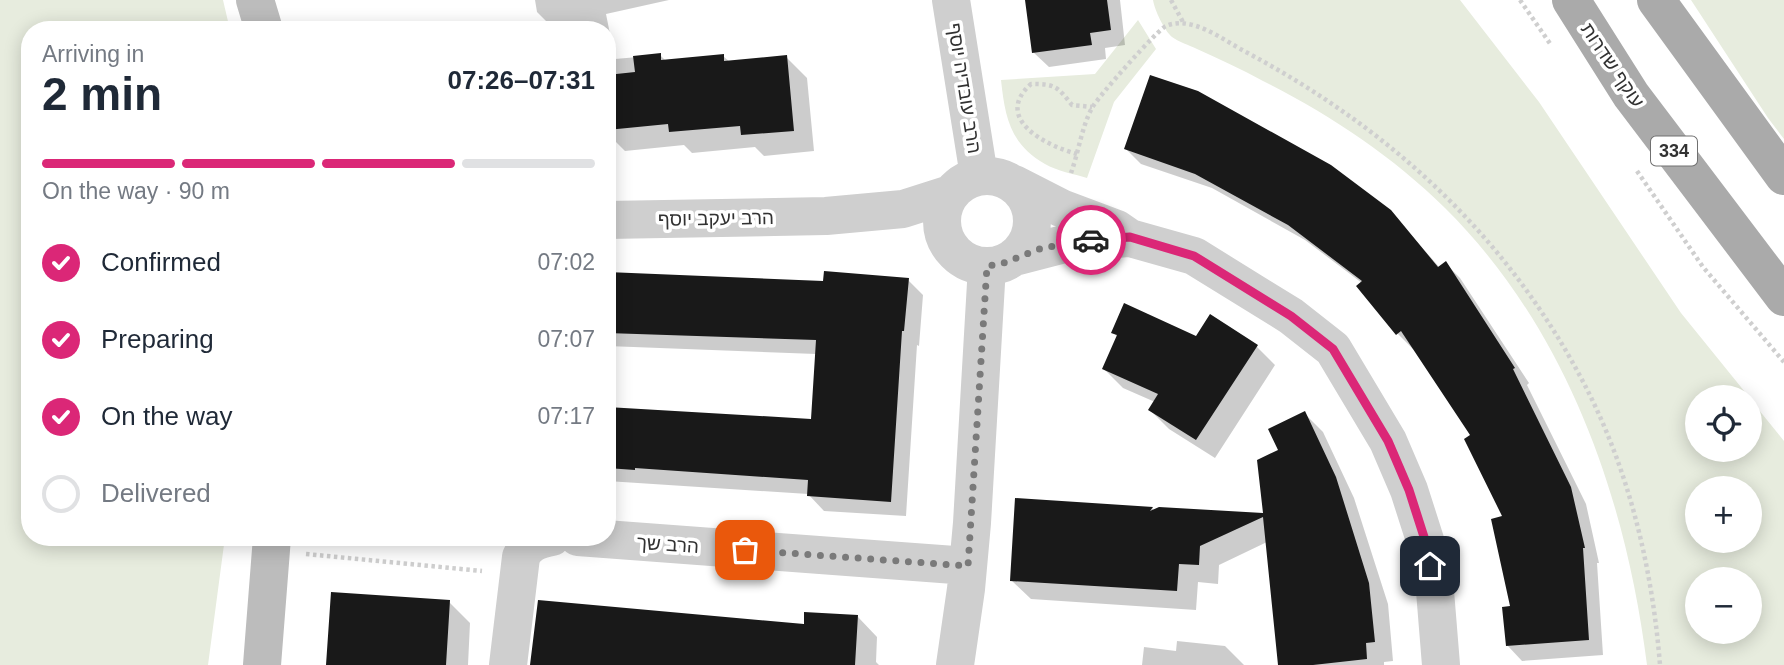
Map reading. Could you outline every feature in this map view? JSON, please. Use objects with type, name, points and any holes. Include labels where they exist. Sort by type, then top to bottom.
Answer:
[{"type":"main road","name":"עוקף שדרות","points":[[1571,0],[1631,95],[1784,297]]},
{"type":"main road","points":[[1656,0],[1784,176]]},
{"type":"street","points":[[255,0],[261,21]]},
{"type":"street","name":"הרב עובדיה יוסף","points":[[951,0],[981,185]]},
{"type":"street","points":[[981,185],[1061,208],[1117,229],[1130,237],[1194,256],[1291,316],[1333,349],[1388,441],[1409,490],[1425,540],[1435,591],[1441,665]]},
{"type":"street","points":[[981,185],[942,213],[946,242],[960,257],[972,264],[1000,262],[1068,243],[1130,237]]},
{"type":"street","points":[[959,665],[1000,262],[1027,242],[1032,221],[1027,200],[981,185]]},
{"type":"street","name":"הרב יעקב יוסף","points":[[616,220],[826,216],[903,208],[981,185]]},
{"type":"street","name":"הרב יעקב יוסף","points":[[826,216],[889,232],[946,242]]},
{"type":"street","name":"הרב שך","points":[[616,540],[968,566]]},
{"type":"street","points":[[262,665],[272,546]]},
{"type":"street","points":[[508,665],[518,574],[521,557],[529,546]]},
{"type":"path","points":[[1171,0],[1184,22]]},
{"type":"path","points":[[1061,208],[1092,107],[1164,26],[1184,22],[1209,32],[1296,79],[1373,131],[1439,188],[1495,248],[1542,312],[1581,377],[1611,443],[1633,509],[1649,575],[1660,665]]},
{"type":"path","points":[[1077,154],[1054,148],[1041,140],[1021,120],[1018,101],[1031,84],[1048,84],[1058,87],[1072,104],[1092,107]]},
{"type":"path","points":[[288,546],[518,574]]},
{"type":"shaded area","points":[[0,0],[223,0],[228,21],[21,21],[21,546],[224,546],[208,665],[0,665]]},
{"type":"shaded area","points":[[1153,0],[1460,0],[1539,102],[1681,313],[1739,385],[1685,385],[1685,462],[1762,462],[1762,414],[1784,441],[1784,665],[1647,665],[1624,540],[1584,419],[1557,362],[1525,307],[1488,256],[1445,208],[1381,153],[1288,94],[1172,37],[1158,15]]},
{"type":"shaded area","points":[[1691,0],[1784,0],[1784,139],[1768,118]]},
{"type":"shaded area","points":[[1138,20],[1156,49],[1114,102],[1087,178],[1055,169],[1033,156],[1024,148],[1011,128],[1001,80],[1095,74]]},
{"type":"building","points":[[1025,0],[1107,0],[1111,30],[1090,33],[1092,45],[1032,53]]},
{"type":"building","points":[[661,53],[661,60],[724,54],[724,61],[787,55],[794,131],[741,135],[740,126],[669,132],[668,124],[616,129],[616,74],[635,72],[633,56]]},
{"type":"building","points":[[1150,75],[1198,91],[1331,165],[1391,210],[1438,267],[1446,261],[1515,368],[1513,369],[1571,487],[1585,548],[1589,640],[1506,646],[1502,607],[1510,606],[1491,519],[1502,516],[1464,439],[1470,435],[1401,331],[1396,335],[1356,286],[1362,281],[1288,225],[1195,174],[1124,149]]},
{"type":"building","points":[[824,271],[909,278],[902,331],[891,502],[807,496],[808,480],[616,469],[616,408],[811,419],[816,340],[616,333],[616,272],[823,281]]},
{"type":"building","points":[[1124,303],[1196,336],[1210,314],[1258,345],[1196,440],[1148,410],[1158,394],[1102,369],[1117,335],[1111,333]]},
{"type":"building","points":[[1305,411],[1336,477],[1369,583],[1375,642],[1366,643],[1367,659],[1313,665],[1278,665],[1263,517],[1200,546],[1199,565],[1179,564],[1177,591],[1010,581],[1015,498],[1153,507],[1150,511],[1159,507],[1263,513],[1257,460],[1278,450],[1268,429]]},
{"type":"building","points":[[331,592],[450,600],[446,665],[326,665]]},
{"type":"building","points":[[538,600],[804,624],[804,612],[858,615],[855,665],[530,665]]},
{"type":"way so far","points":[[745,550],[968,566],[987,266],[1001,264],[1042,248],[1091,240]]},
{"type":"route","points":[[1091,240],[1130,237],[1194,256],[1291,316],[1333,349],[1388,441],[1409,490],[1425,540],[1430,566]]}]
